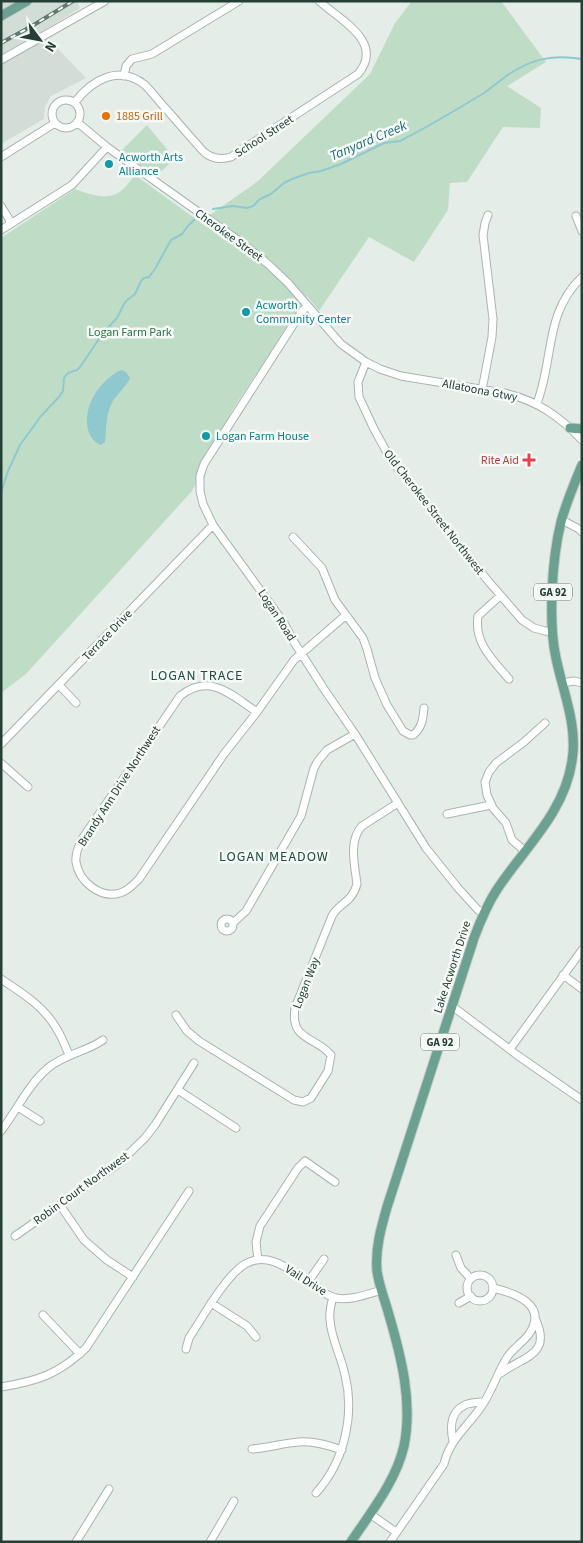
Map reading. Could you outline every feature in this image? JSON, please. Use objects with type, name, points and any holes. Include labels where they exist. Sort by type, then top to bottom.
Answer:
[{"type":"main road","points":[[1,16],[27,1]]},
{"type":"main road","points":[[570,428],[582,429]]},
{"type":"main road","name":"Lake Acworth Drive","points":[[351,1542],[386,1490],[397,1467],[404,1446],[407,1420],[403,1371],[397,1342],[379,1280],[377,1260],[381,1229],[474,938],[484,913],[497,889],[550,819],[558,804],[572,762],[574,742],[567,701],[555,656],[553,632],[554,577],[558,537],[562,520],[582,465]]},
{"type":"main road","points":[[573,488],[582,477]]},
{"type":"street","points":[[1,60],[105,1]]},
{"type":"street","points":[[75,102],[101,79],[115,75],[124,76],[126,66],[132,59],[152,54],[239,1]]},
{"type":"street","name":"School Street","points":[[124,76],[138,81],[150,90],[206,154],[219,159],[231,157],[358,74],[363,68],[367,54],[364,42],[356,32],[319,1]]},
{"type":"street","points":[[66,99],[75,102],[80,114],[77,122],[66,128],[62,128],[55,123],[52,119],[52,110],[57,102],[66,99]]},
{"type":"street","name":"Cherokee Street","points":[[77,122],[106,148],[257,255],[283,278],[341,344],[366,362]]},
{"type":"street","points":[[1,157],[55,123]]},
{"type":"street","points":[[1,230],[72,185],[106,148]]},
{"type":"street","points":[[1,206],[10,224]]},
{"type":"street","points":[[1,214],[5,221],[10,224]]},
{"type":"street","points":[[482,390],[492,337],[493,319],[483,235],[488,215]]},
{"type":"street","points":[[576,216],[582,231]]},
{"type":"street","points":[[536,403],[545,375],[554,320],[574,285],[582,277]]},
{"type":"street","name":"Logan Road","points":[[308,306],[302,311],[204,464],[200,476],[200,490],[208,518],[284,623],[324,689],[437,863],[478,910],[484,913]]},
{"type":"street","name":"Allatoona Gtwy","points":[[366,362],[402,376],[512,395],[536,403],[558,417],[582,440]]},
{"type":"street","name":"Old Cherokee Street Northwest","points":[[366,362],[358,382],[358,392],[365,412],[391,460],[500,596],[522,620],[545,631],[553,632]]},
{"type":"street","points":[[562,520],[582,532]]},
{"type":"street","name":"Terrace Drive","points":[[1,744],[213,525]]},
{"type":"street","points":[[293,537],[322,568],[335,600],[362,638],[379,689],[399,726],[406,734],[413,735],[419,729],[423,722],[424,708]]},
{"type":"street","points":[[500,596],[478,616],[477,625],[479,639],[508,679]]},
{"type":"street","name":"Brandy Ann Drive Northwest","points":[[257,712],[213,685],[196,686],[186,690],[180,696],[82,840],[78,848],[76,861],[84,881],[100,892],[119,894],[139,879],[224,754],[257,712],[294,660],[346,615]]},
{"type":"street","points":[[562,682],[574,681],[582,683]]},
{"type":"street","points":[[59,685],[76,703]]},
{"type":"street","points":[[526,852],[512,840],[506,823],[491,805],[485,782],[488,772],[496,763],[545,723]]},
{"type":"street","points":[[233,923],[246,911],[295,828],[301,816],[314,768],[318,761],[327,750],[355,734]]},
{"type":"street","points":[[1,762],[28,787]]},
{"type":"street","name":"Logan Way","points":[[176,1015],[187,1031],[199,1041],[294,1100],[303,1102],[311,1098],[328,1071],[331,1056],[325,1048],[304,1037],[299,1032],[295,1025],[295,1008],[332,916],[338,908],[351,898],[356,890],[354,844],[358,831],[362,826],[398,803]]},
{"type":"street","points":[[447,814],[491,805]]},
{"type":"street","points":[[510,1049],[582,950]]},
{"type":"street","points":[[563,976],[582,989]]},
{"type":"street","points":[[1,979],[26,995],[44,1010],[55,1025],[69,1055]]},
{"type":"street","points":[[452,1006],[582,1100]]},
{"type":"street","points":[[1,1131],[40,1075],[69,1055],[93,1047],[103,1040]]},
{"type":"street","name":"Robin Court Northwest","points":[[15,1236],[118,1164],[132,1152],[155,1125],[194,1063]]},
{"type":"street","points":[[178,1090],[236,1128]]},
{"type":"street","points":[[18,1106],[40,1121]]},
{"type":"street","points":[[186,1349],[189,1338],[235,1270],[242,1265],[258,1260],[256,1242],[260,1226],[304,1161],[335,1182]]},
{"type":"street","points":[[1,1388],[38,1380],[67,1365],[80,1354],[93,1340],[189,1190]]},
{"type":"street","points":[[60,1205],[84,1240],[107,1260],[133,1277]]},
{"type":"street","points":[[456,1255],[461,1268],[471,1279]]},
{"type":"street","points":[[308,1282],[324,1258]]},
{"type":"street","name":"Vail Drive","points":[[258,1260],[279,1264],[333,1297],[341,1299],[382,1290]]},
{"type":"street","points":[[477,1275],[488,1277],[493,1284],[493,1288],[491,1295],[483,1300],[475,1299],[468,1292],[471,1279],[477,1275]]},
{"type":"street","points":[[493,1288],[515,1294],[529,1302],[540,1329],[537,1349],[532,1356],[498,1375]]},
{"type":"street","points":[[459,1302],[471,1296]]},
{"type":"street","points":[[316,1493],[332,1473],[342,1450],[346,1431],[348,1401],[345,1375],[330,1319],[333,1297]]},
{"type":"street","points":[[211,1303],[247,1326],[256,1337]]},
{"type":"street","points":[[43,1315],[80,1354]]},
{"type":"street","points":[[390,1542],[444,1464],[448,1449],[453,1441],[485,1401],[510,1355],[530,1333],[535,1318]]},
{"type":"street","points":[[453,1441],[451,1432],[454,1414],[465,1404],[485,1401]]},
{"type":"street","points":[[252,1449],[298,1442],[317,1443],[342,1450]]},
{"type":"street","points":[[76,1542],[109,1489]]},
{"type":"street","points":[[210,1542],[234,1501]]},
{"type":"street","points":[[370,1514],[396,1532]]},
{"type":"shaded area","points":[[1,1],[77,1],[80,8],[42,32],[86,78],[51,96],[45,107],[44,119],[1,144]]},
{"type":"green space","name":"Logan Farm Park","points":[[412,1],[501,1],[546,62],[507,86],[541,108],[540,128],[503,127],[467,182],[450,183],[448,210],[414,262],[369,237],[319,311],[307,296],[233,409],[192,491],[26,674],[1,693],[1,238],[75,189],[96,196],[113,195],[123,189],[135,175],[200,222],[258,181],[370,74],[395,23]]},
{"type":"green space","points":[[147,125],[175,159],[156,176],[121,151]]},
{"type":"water","points":[[121,370],[126,372],[130,378],[110,406],[107,416],[105,442],[101,445],[90,435],[87,426],[89,407],[93,397],[105,381]]},
{"type":"waterway","name":"Tanyard Creek","points":[[213,209],[233,206],[247,208],[253,206],[260,199],[271,194],[292,179],[341,164],[384,143],[400,141],[484,93],[514,71],[532,62],[561,57],[582,59]]},
{"type":"waterway","name":"Tanyard Creek","points":[[1,493],[8,471],[20,445],[41,416],[63,391],[64,378],[68,373],[80,367],[103,333],[117,318],[125,302],[135,294],[141,281],[149,277],[155,269],[171,240],[182,234],[194,220]]},
{"type":"railway","points":[[1,43],[73,1]]},
{"type":"place","name":"1885 Grill","points":[[106,116]]},
{"type":"place","name":"Acworth Arts Alliance","points":[[109,164]]},
{"type":"place","name":"Acworth Community Center","points":[[246,312]]},
{"type":"place","name":"Logan Farm House","points":[[206,436]]},
{"type":"place","name":"Rite Aid","points":[[529,460]]},
{"type":"district","name":"LOGAN TRACE","points":[[197,675]]},
{"type":"district","name":"LOGAN MEADOW","points":[[274,856]]}]
